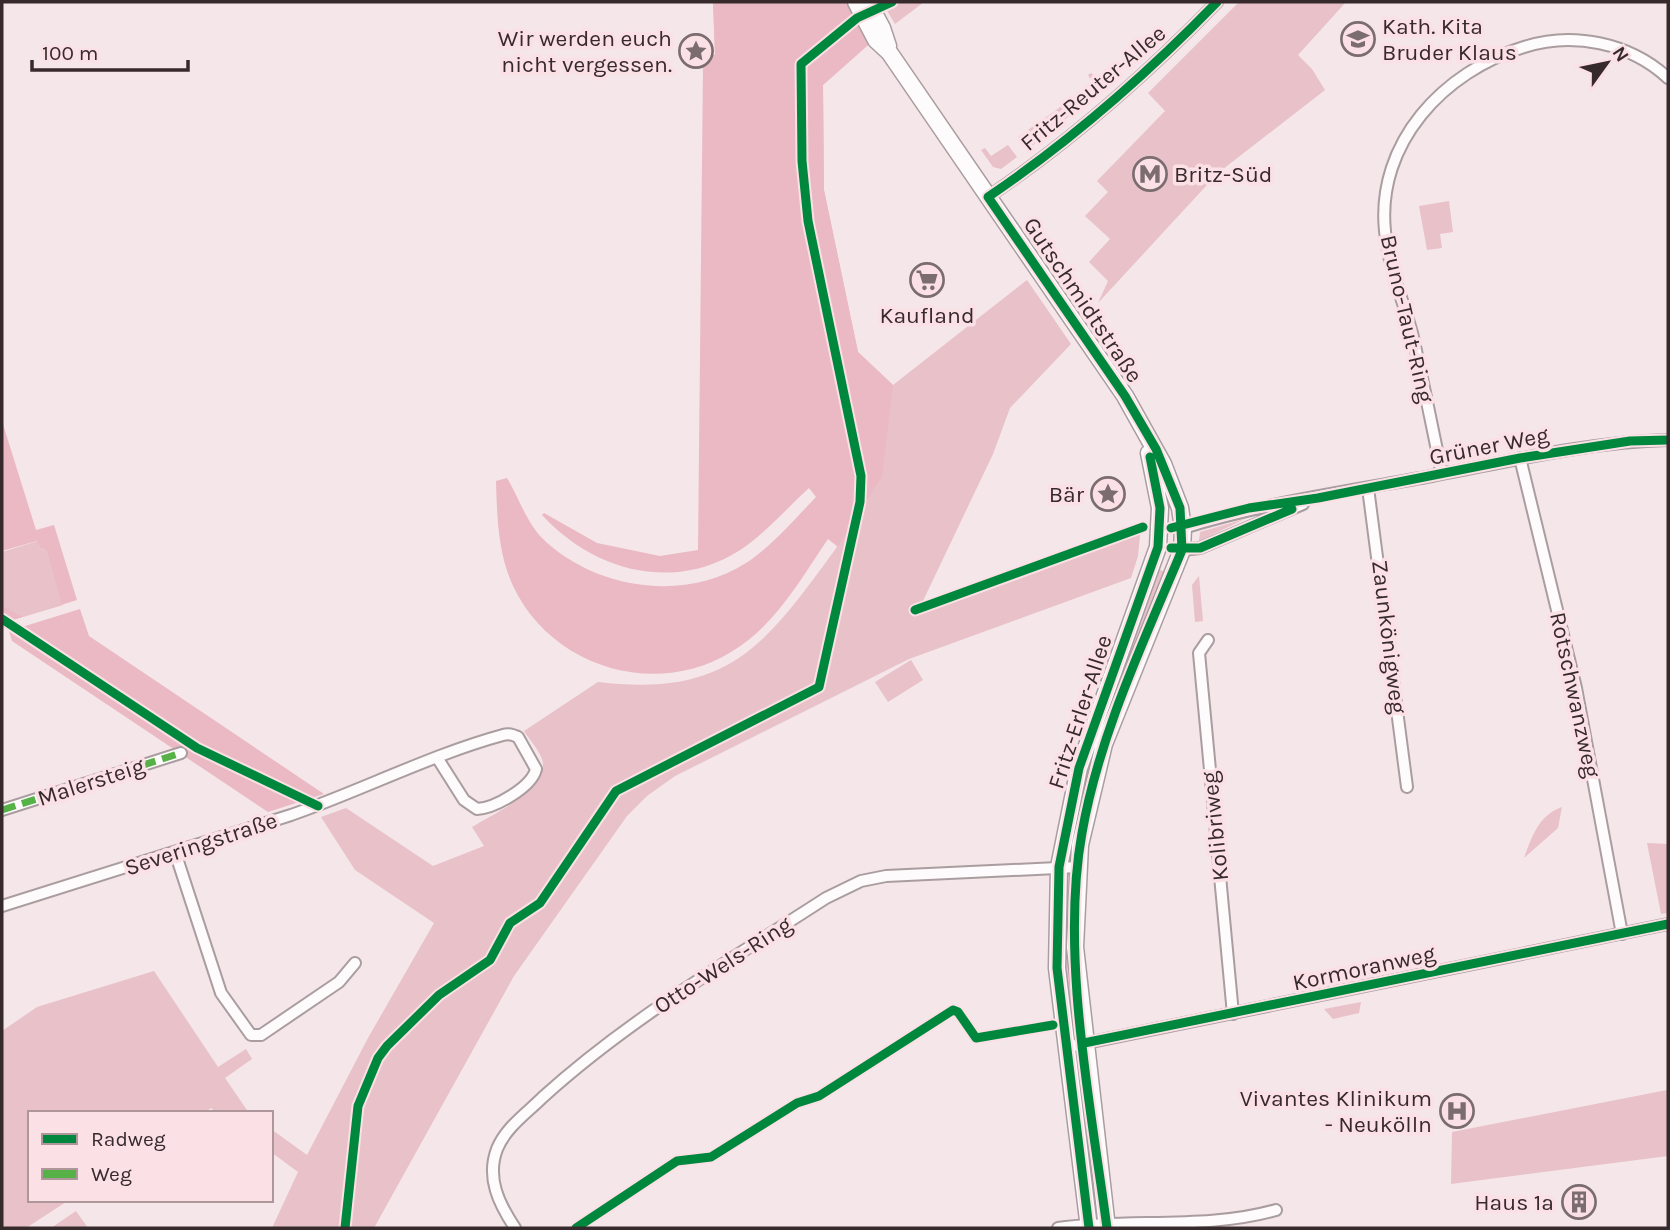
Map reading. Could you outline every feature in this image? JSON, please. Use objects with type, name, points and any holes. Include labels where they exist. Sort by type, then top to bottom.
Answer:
[{"type":"street","name":"Gutschmidtstraße","points":[[856,2],[876,40],[889,52],[1121,389],[1167,475],[1180,508],[1183,528]]},
{"type":"street","name":"Gutschmidtstraße","points":[[868,2],[882,28],[889,52]]},
{"type":"street","name":"Fritz-Reuter-Allee","points":[[988,197],[1057,148],[1113,102],[1217,2]]},
{"type":"street","name":"Bruno-Taut-Ring","points":[[1442,474],[1412,335],[1385,232],[1387,186],[1403,139],[1428,106],[1448,89],[1496,58],[1531,44],[1566,40],[1600,43],[1636,56],[1668,79]]},
{"type":"street","name":"Gutschmidtstraße","points":[[1142,427],[1156,480],[1161,529]]},
{"type":"street","name":"Grüner Weg","points":[[1183,528],[1249,508],[1318,498],[1520,458],[1630,441],[1668,440]]},
{"type":"street","name":"Rotschwanzweg","points":[[1520,458],[1576,688],[1622,934]]},
{"type":"street","name":"Zaunkönigweg","points":[[1368,488],[1407,787]]},
{"type":"street","name":"Grüner Weg","points":[[1182,550],[1200,548],[1318,498]]},
{"type":"street","points":[[1161,529],[1183,528]]},
{"type":"street","name":"Fritz-Erler-Allee","points":[[1107,1227],[1074,947],[1078,867],[1088,800],[1104,744],[1182,550],[1183,528]]},
{"type":"street","name":"Fritz-Erler-Allee","points":[[1089,1226],[1058,968],[1059,867],[1079,768],[1158,547],[1161,529]]},
{"type":"street","points":[[1158,547],[1182,550]]},
{"type":"street","name":"Kolibriweg","points":[[1208,640],[1199,653],[1233,1014]]},
{"type":"street","name":"Severingstraße","points":[[2,906],[318,806],[438,759],[512,734],[520,740],[536,769],[528,783],[501,801],[477,809],[464,800],[438,759]]},
{"type":"street","name":"Malersteig","points":[[2,810],[181,753]]},
{"type":"street","points":[[175,852],[221,993],[251,1035],[261,1035],[336,985],[355,963]]},
{"type":"street","name":"Otto-Wels-Ring","points":[[515,1228],[499,1201],[494,1182],[494,1160],[502,1139],[582,1062],[629,1026],[827,898],[860,881],[896,875],[1078,867]]},
{"type":"street","name":"Kormoranweg","points":[[1067,1047],[1668,924]]},
{"type":"street","points":[[1058,1228],[1198,1223],[1262,1215],[1276,1210]]},
{"type":"shaded area","points":[[713,2],[846,2],[868,45],[823,85],[824,190],[858,352],[893,385],[1027,280],[1071,344],[1010,408],[993,454],[922,603],[1141,525],[1138,556],[1131,578],[909,659],[675,776],[647,796],[627,816],[514,976],[374,1228],[272,1228],[298,1172],[273,1153],[273,1130],[307,1155],[368,1038],[434,923],[355,870],[321,817],[346,808],[433,866],[484,846],[472,827],[518,799],[538,780],[542,770],[542,759],[524,731],[598,682],[643,685],[681,681],[713,672],[740,657],[765,637],[788,611],[837,547],[703,66],[705,55],[715,55]]},
{"type":"shaded area","points":[[713,2],[846,2],[868,45],[823,85],[824,190],[858,352],[893,385],[882,476],[838,547],[828,539],[774,616],[731,652],[701,666],[670,673],[639,673],[608,667],[579,655],[552,637],[530,614],[513,586],[504,561],[496,481],[507,478],[537,532],[563,555],[587,569],[640,585],[668,586],[722,576],[746,563],[774,541],[816,497],[809,488],[758,537],[724,559],[696,569],[669,573],[641,571],[588,552],[542,515],[544,513],[597,543],[660,556],[698,550],[703,66],[705,55],[715,55]]},
{"type":"shaded area","points":[[882,2],[924,2],[895,24]]},
{"type":"shaded area","points":[[1239,2],[1346,2],[1298,55],[1312,69],[1325,90],[1218,173],[1098,303],[1108,281],[1089,262],[1110,239],[1085,216],[1108,192],[1097,181],[1165,111],[1148,93]]},
{"type":"shaded area","points":[[1091,73],[1106,86],[1027,150],[1018,137],[1093,84],[1088,75]]},
{"type":"shaded area","points":[[1008,145],[1017,157],[1001,169],[993,167],[981,150],[985,148],[991,156]]},
{"type":"shaded area","points":[[1449,201],[1453,232],[1440,234],[1442,248],[1427,250],[1419,206]]},
{"type":"shaded area","points":[[2,421],[36,530],[54,525],[77,600],[34,613],[62,604],[46,550],[40,548],[37,541],[2,551]]},
{"type":"shaded area","points":[[1245,519],[1199,541],[1200,532]]},
{"type":"shaded area","points":[[38,541],[40,548],[46,550],[63,605],[6,622],[2,612],[2,552]]},
{"type":"shaded area","points":[[1156,568],[1165,572],[1136,647],[1076,840],[1069,840],[1078,788]]},
{"type":"shaded area","points":[[1199,576],[1203,621],[1195,622],[1192,585]]},
{"type":"shaded area","points":[[2,606],[23,617],[6,622]]},
{"type":"shaded area","points":[[80,609],[89,636],[324,794],[268,812],[12,641],[9,631]]},
{"type":"shaded area","points":[[911,660],[923,680],[888,702],[875,682]]},
{"type":"shaded area","points":[[1562,807],[1558,828],[1524,858],[1533,834],[1542,821]]},
{"type":"shaded area","points":[[1647,843],[1668,844],[1668,913],[1661,914]]},
{"type":"shaded area","points":[[1069,873],[1076,1016],[1068,1018],[1063,973],[1064,876]]},
{"type":"shaded area","points":[[154,971],[218,1067],[246,1049],[252,1059],[225,1078],[248,1111],[215,1111],[211,1108],[207,1111],[28,1111],[28,1202],[66,1202],[26,1228],[2,1228],[2,1031],[37,1007]]},
{"type":"shaded area","points":[[1361,1002],[1359,1013],[1333,1019],[1324,1009]]},
{"type":"shaded area","points":[[1082,1064],[1100,1208],[1092,1209],[1074,1066]]},
{"type":"shaded area","points":[[1667,1090],[1668,1156],[1451,1184],[1452,1132]]},
{"type":"shaded area","points":[[76,1211],[88,1228],[51,1228]]},
{"type":"marked path","points":[[2,810],[181,753]]},
{"type":"cycle path","points":[[345,1228],[358,1106],[378,1058],[387,1046],[439,995],[490,960],[510,923],[540,903],[616,791],[819,687],[860,502],[861,476],[808,221],[802,161],[801,64],[857,18],[892,2]]},
{"type":"cycle path","points":[[1107,1228],[1080,1030],[1074,929],[1076,880],[1082,833],[1099,760],[1124,689],[1182,550],[1180,508],[1156,449],[1125,396],[988,197],[1049,153],[1108,105],[1164,55],[1217,2]]},
{"type":"cycle path","points":[[1171,528],[1249,508],[1318,498],[1520,458],[1630,441],[1668,440]]},
{"type":"cycle path","points":[[1089,1228],[1057,968],[1059,867],[1079,768],[1158,547],[1160,508],[1150,457]]},
{"type":"cycle path","points":[[1171,548],[1200,548],[1292,509]]},
{"type":"cycle path","points":[[915,610],[1143,527]]},
{"type":"cycle path","points":[[2,619],[197,748],[318,806]]},
{"type":"cycle path","points":[[1084,1043],[1668,924]]},
{"type":"cycle path","points":[[576,1228],[677,1161],[711,1157],[797,1103],[819,1096],[953,1010],[958,1012],[976,1038],[1053,1025]]},
{"type":"place","name":"Kath. Kita Bruder Klaus","points":[[1358,39]]},
{"type":"place","name":"Wir werden euch nicht vergessen.","points":[[696,51]]},
{"type":"place","name":"Britz-Süd","points":[[1150,174]]},
{"type":"place","name":"Kaufland","points":[[927,280]]},
{"type":"place","name":"Bär","points":[[1108,494]]},
{"type":"place","name":"Vivantes Klinikum - Neukölln","points":[[1457,1111]]},
{"type":"place","name":"Haus 1a","points":[[1579,1202]]}]
